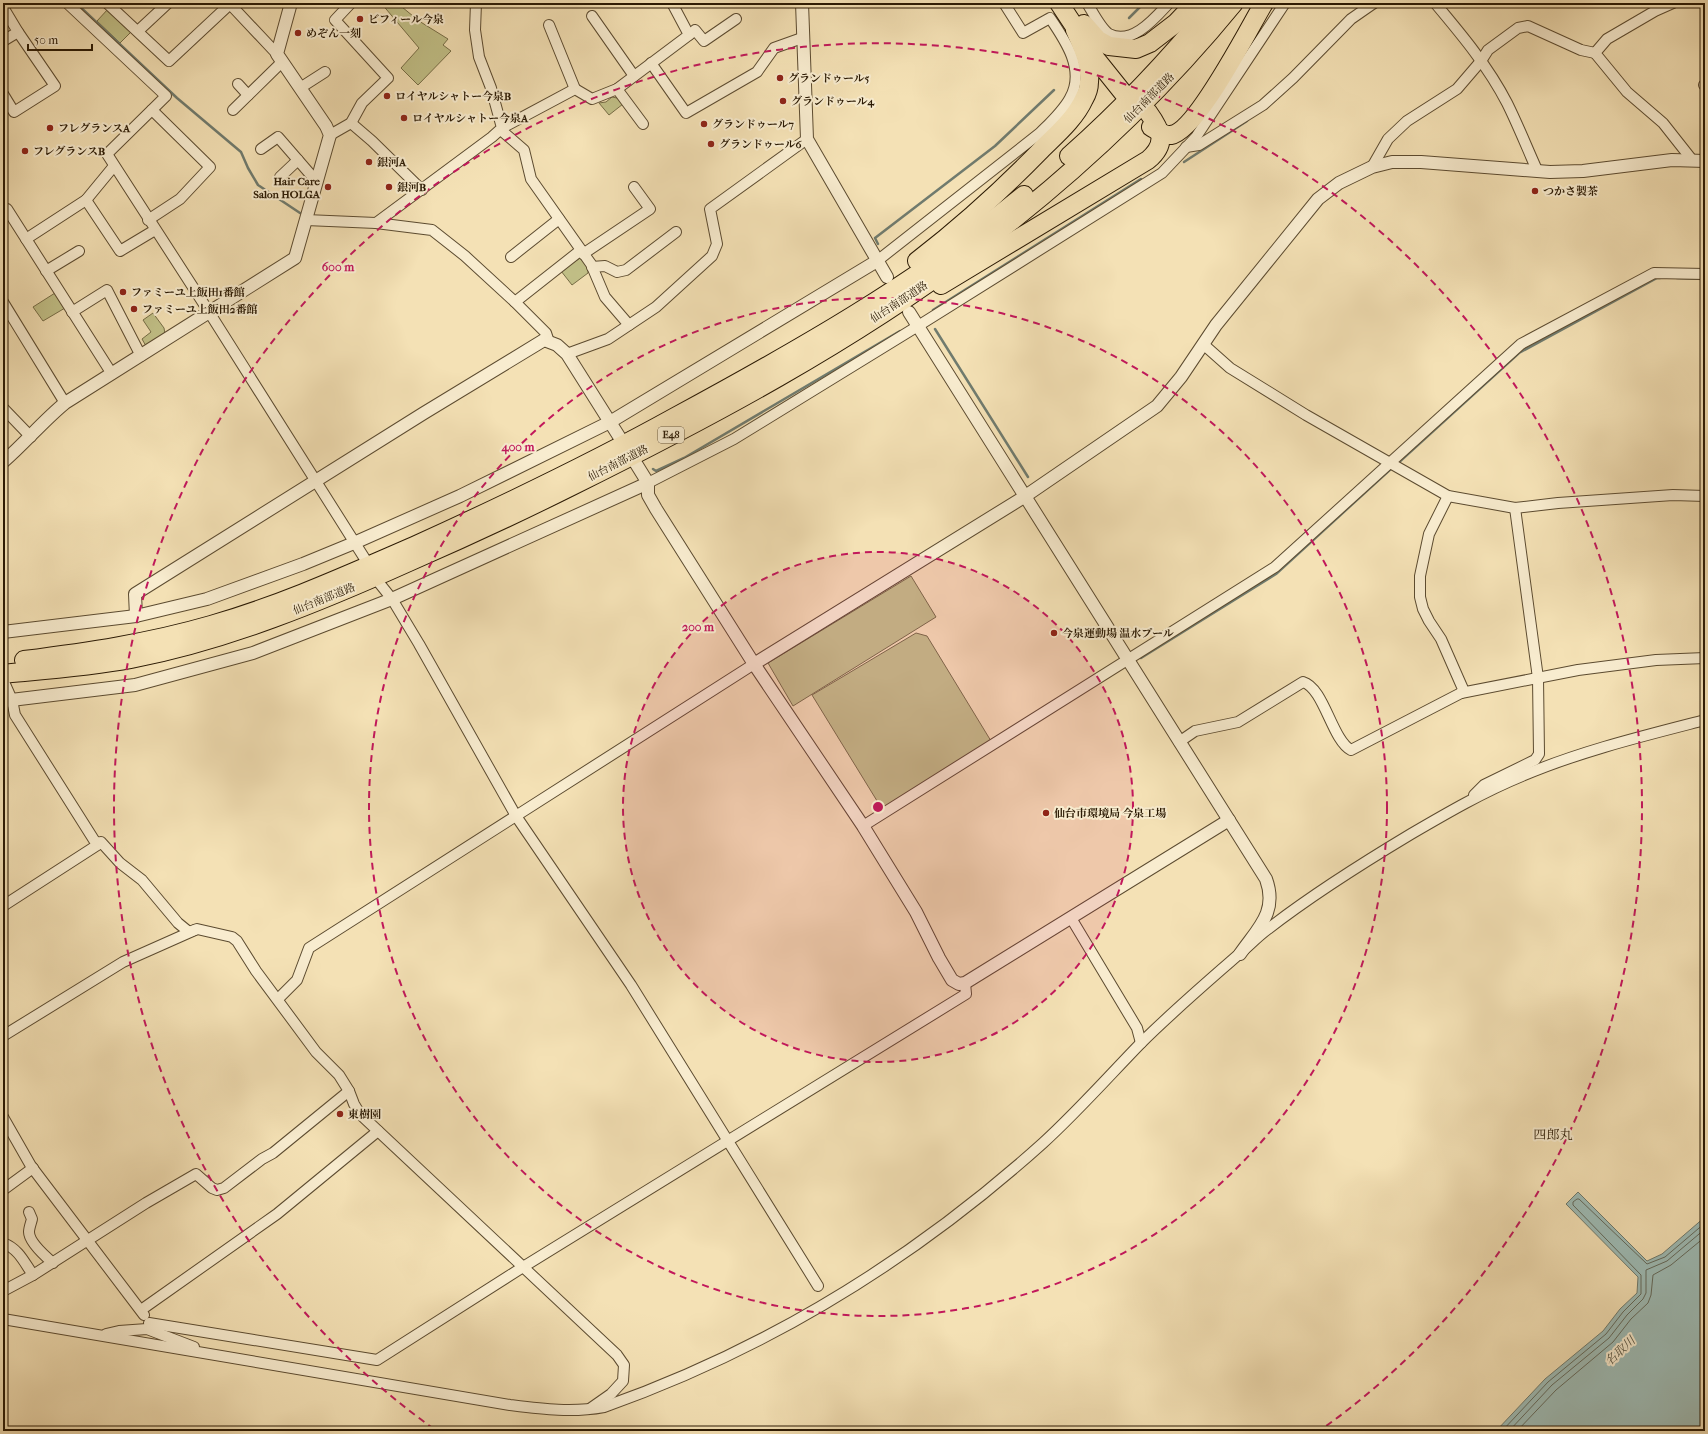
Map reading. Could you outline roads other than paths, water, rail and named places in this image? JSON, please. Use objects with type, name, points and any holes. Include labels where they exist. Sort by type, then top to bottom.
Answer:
[{"type":"highway","points":[[1059,3],[1079,27],[1096,59],[1127,92]]},
{"type":"highway","points":[[777,362],[875,292],[940,243],[982,207],[1059,133],[1085,99],[1089,82],[1089,67],[1072,3]]},
{"type":"highway","points":[[1079,27],[1109,46],[1136,50],[1150,43],[1176,23],[1195,3]]},
{"type":"highway","name":"仙台南部道路","points":[[3,662],[84,653],[169,636],[212,625],[304,594],[521,496],[613,451],[777,362],[908,281],[1001,214],[1053,170],[1118,110],[1163,63],[1215,3]]},
{"type":"highway","name":"仙台南部道路","points":[[3,678],[131,659],[222,636],[274,619],[329,597],[510,517],[618,463],[798,365],[879,316],[978,247],[1057,183],[1126,122],[1172,76],[1234,3]]},
{"type":"highway","points":[[1145,115],[1160,132],[1172,135],[1187,126],[1201,108],[1221,77],[1264,3]]},
{"type":"highway","points":[[879,316],[952,280],[1131,172],[1155,154],[1160,145],[1160,132]]},
{"type":"street","points":[[67,3],[166,96],[107,154],[148,220],[209,312],[365,560]]},
{"type":"street","points":[[3,462],[31,437],[48,418],[66,403],[295,258],[330,135],[326,126],[280,58],[229,4],[169,61],[107,3]]},
{"type":"street","points":[[233,110],[280,58],[291,3]]},
{"type":"street","points":[[330,135],[351,123],[362,103],[388,78],[334,20],[351,3]]},
{"type":"street","points":[[476,3],[475,30],[479,57],[491,88],[502,131],[524,150],[531,179],[592,267],[605,297],[629,325]]},
{"type":"street","points":[[672,3],[689,36]]},
{"type":"street","points":[[802,3],[802,38],[808,139],[887,277]]},
{"type":"street","points":[[3,632],[136,616],[207,599],[354,543],[460,496],[610,422],[877,261],[1004,163],[1040,133],[1059,113],[1071,97],[1075,82],[1074,60],[1050,18],[1023,33],[1004,3]]},
{"type":"street","points":[[1087,3],[1108,33],[1122,37],[1146,28],[1169,3]]},
{"type":"street","points":[[7,700],[135,685],[253,653],[392,599],[648,483],[734,440],[1162,173],[1196,137],[1285,3]]},
{"type":"street","points":[[1186,147],[1199,145],[1263,105],[1293,78],[1351,19],[1374,3]]},
{"type":"street","points":[[1435,3],[1481,61],[1507,103],[1537,170]]},
{"type":"street","points":[[1595,53],[1607,39],[1655,11],[1673,3]]},
{"type":"street","points":[[138,31],[165,4]]},
{"type":"street","points":[[3,7],[18,32],[55,86],[14,112],[3,94]]},
{"type":"street","points":[[592,16],[634,76]]},
{"type":"street","points":[[549,25],[575,89],[592,99],[617,89],[695,30],[704,42],[736,19]]},
{"type":"street","points":[[1372,167],[1388,139],[1407,121],[1456,89],[1481,61],[1488,50],[1518,28],[1528,26],[1581,50],[1595,53],[1627,92],[1663,123],[1699,161]]},
{"type":"street","points":[[3,41],[18,32]]},
{"type":"street","points":[[651,63],[686,113],[757,72],[774,48],[802,38]]},
{"type":"street","points":[[300,88],[325,72]]},
{"type":"street","points":[[238,84],[248,95]]},
{"type":"street","points":[[376,223],[422,190],[432,180],[492,137],[502,128],[575,89]]},
{"type":"street","points":[[617,89],[643,124]]},
{"type":"street","points":[[148,220],[180,199],[210,167],[152,110]]},
{"type":"street","points":[[351,123],[372,141],[422,190]]},
{"type":"street","points":[[261,149],[278,137],[317,182]]},
{"type":"street","points":[[567,354],[608,339],[656,307],[712,256],[717,244],[710,209],[808,139]]},
{"type":"street","points":[[280,177],[298,160]]},
{"type":"street","points":[[278,1000],[298,980],[308,948],[754,664],[1024,497],[1157,406],[1181,377],[1216,325],[1318,199],[1339,183],[1372,167],[1392,162],[1421,162],[1550,172],[1583,172],[1672,160],[1699,161]]},
{"type":"street","points":[[26,239],[86,200],[114,166]]},
{"type":"street","points":[[515,302],[582,252],[650,209],[634,187]]},
{"type":"street","points":[[86,200],[120,251],[155,230]]},
{"type":"street","points":[[3,212],[7,209],[112,374]]},
{"type":"street","points":[[511,257],[559,219]]},
{"type":"street","points":[[306,220],[376,223],[432,230],[465,256],[515,302],[546,333],[550,342]]},
{"type":"street","points":[[592,267],[604,266],[617,272],[626,270],[676,232]]},
{"type":"street","points":[[46,271],[79,251]]},
{"type":"street","points":[[863,826],[1275,567],[1395,465],[1500,361],[1521,344],[1654,273],[1705,274]]},
{"type":"street","points":[[72,312],[107,290],[141,356]]},
{"type":"street","points":[[3,302],[66,403]]},
{"type":"street","points":[[909,312],[1127,660],[1181,740],[1266,879],[1270,891],[1271,903],[1266,918],[1240,954]]},
{"type":"street","points":[[136,616],[135,594],[544,340],[557,345],[567,354],[620,438]]},
{"type":"street","points":[[1203,344],[1230,368],[1448,496],[1515,508],[1558,503],[1673,495],[1705,496]]},
{"type":"street","points":[[3,408],[31,437]]},
{"type":"street","points":[[635,462],[648,483],[648,495],[656,509],[754,664],[863,826],[916,912],[952,980],[959,984],[965,984],[1229,820]]},
{"type":"street","points":[[1448,496],[1429,534],[1420,576],[1420,596],[1423,609],[1429,621],[1442,639],[1462,689],[1461,693]]},
{"type":"street","points":[[1472,798],[1484,785],[1537,758],[1539,734],[1538,678],[1515,508]]},
{"type":"street","points":[[380,584],[392,599],[516,816],[631,985],[818,1286]]},
{"type":"street","points":[[1181,740],[1195,732],[1238,722],[1303,682],[1311,686],[1334,724],[1340,738],[1346,747],[1351,750],[1461,693],[1578,670],[1656,660],[1705,658]]},
{"type":"street","points":[[3,678],[7,700],[15,714],[87,830],[99,844]]},
{"type":"street","points":[[3,1319],[510,1405],[556,1411],[590,1410],[630,1398],[752,1344],[797,1321],[853,1287],[939,1228],[1004,1176],[1071,1116],[1141,1043],[1266,930],[1359,865],[1472,798],[1523,775],[1605,746],[1705,720]]},
{"type":"street","points":[[3,906],[101,842],[120,863],[142,880],[178,923],[189,932],[197,929],[232,937],[237,941],[256,971],[316,1052],[339,1075],[350,1091],[354,1104],[360,1114],[617,1355],[624,1365],[623,1381],[611,1394],[593,1406],[590,1410]]},
{"type":"street","points":[[1071,918],[1137,1028],[1141,1043]]},
{"type":"street","points":[[3,1036],[123,962],[197,929]]},
{"type":"street","points":[[102,1335],[119,1330],[147,1328],[150,1326],[377,1360],[522,1267],[728,1142],[966,994],[965,984]]},
{"type":"street","points":[[3,1291],[53,1263],[146,1203],[196,1174],[212,1188],[218,1190],[224,1188],[262,1159],[273,1153],[350,1091]]},
{"type":"street","points":[[3,1117],[33,1168],[87,1241],[141,1310],[150,1326],[203,1353]]},
{"type":"street","points":[[141,1310],[277,1214],[322,1175],[378,1131]]},
{"type":"street","points":[[3,1190],[33,1168]]},
{"type":"street","points":[[29,1212],[32,1219],[28,1231],[29,1237],[40,1251],[53,1263]]},
{"type":"street","points":[[15,1249],[29,1237]]},
{"type":"street","points":[[3,1243],[15,1249],[33,1275]]},
{"type":"water","name":"名取川","points":[[1578,1192],[1647,1261],[1662,1254],[1705,1217],[1705,1431],[1496,1431],[1545,1379],[1603,1331],[1620,1309],[1637,1293],[1638,1277],[1566,1204]]},
{"type":"waterway","points":[[76,3],[177,98],[241,152],[258,185],[300,213]]},
{"type":"waterway","points":[[1129,18],[1144,3]]},
{"type":"waterway","points":[[1375,8],[1382,3]]},
{"type":"waterway","points":[[878,244],[875,238],[995,146],[1054,90]]},
{"type":"waterway","points":[[1266,108],[1283,93]]},
{"type":"waterway","points":[[1184,162],[1247,121]]},
{"type":"waterway","points":[[933,310],[1141,179]]},
{"type":"waterway","points":[[1397,464],[1519,353],[1657,278],[1660,278]]},
{"type":"waterway","points":[[1677,278],[1705,279]]},
{"type":"waterway","points":[[935,329],[1028,477]]},
{"type":"waterway","points":[[653,469],[656,471],[684,458],[900,331]]},
{"type":"waterway","points":[[1141,658],[1276,574],[1393,467]]},
{"type":"place","name":"ビフィール今泉","points":[[360,19]]},
{"type":"place","name":"めぞん一刻","points":[[298,33]]},
{"type":"place","name":"グランドゥール5","points":[[780,78]]},
{"type":"place","name":"ロイヤルシャトー今泉B","points":[[387,96]]},
{"type":"place","name":"グランドゥール4","points":[[783,101]]},
{"type":"place","name":"ロイヤルシャトー今泉A","points":[[404,118]]},
{"type":"place","name":"グランドゥール7","points":[[704,124]]},
{"type":"place","name":"フレグランスA","points":[[50,128]]},
{"type":"place","name":"グランドゥール6","points":[[711,144]]},
{"type":"place","name":"フレグランスB","points":[[25,151]]},
{"type":"place","name":"銀河A","points":[[369,162]]},
{"type":"place","name":"Hair Care Salon HOLGA","points":[[328,187]]},
{"type":"place","name":"銀河B","points":[[389,187]]},
{"type":"place","name":"つかさ製茶","points":[[1535,191]]},
{"type":"place","name":"ファミーユ上飯田1番館","points":[[123,292]]},
{"type":"place","name":"ファミーユ上飯田2番館","points":[[134,309]]},
{"type":"place","name":"今泉運動場 温水プール","points":[[1054,633]]},
{"type":"place","name":"仙台市環境局 今泉工場","points":[[1046,813]]},
{"type":"place","name":"東樹園","points":[[340,1114]]},
{"type":"district","name":"四郎丸","points":[[1553,1134]]}]
